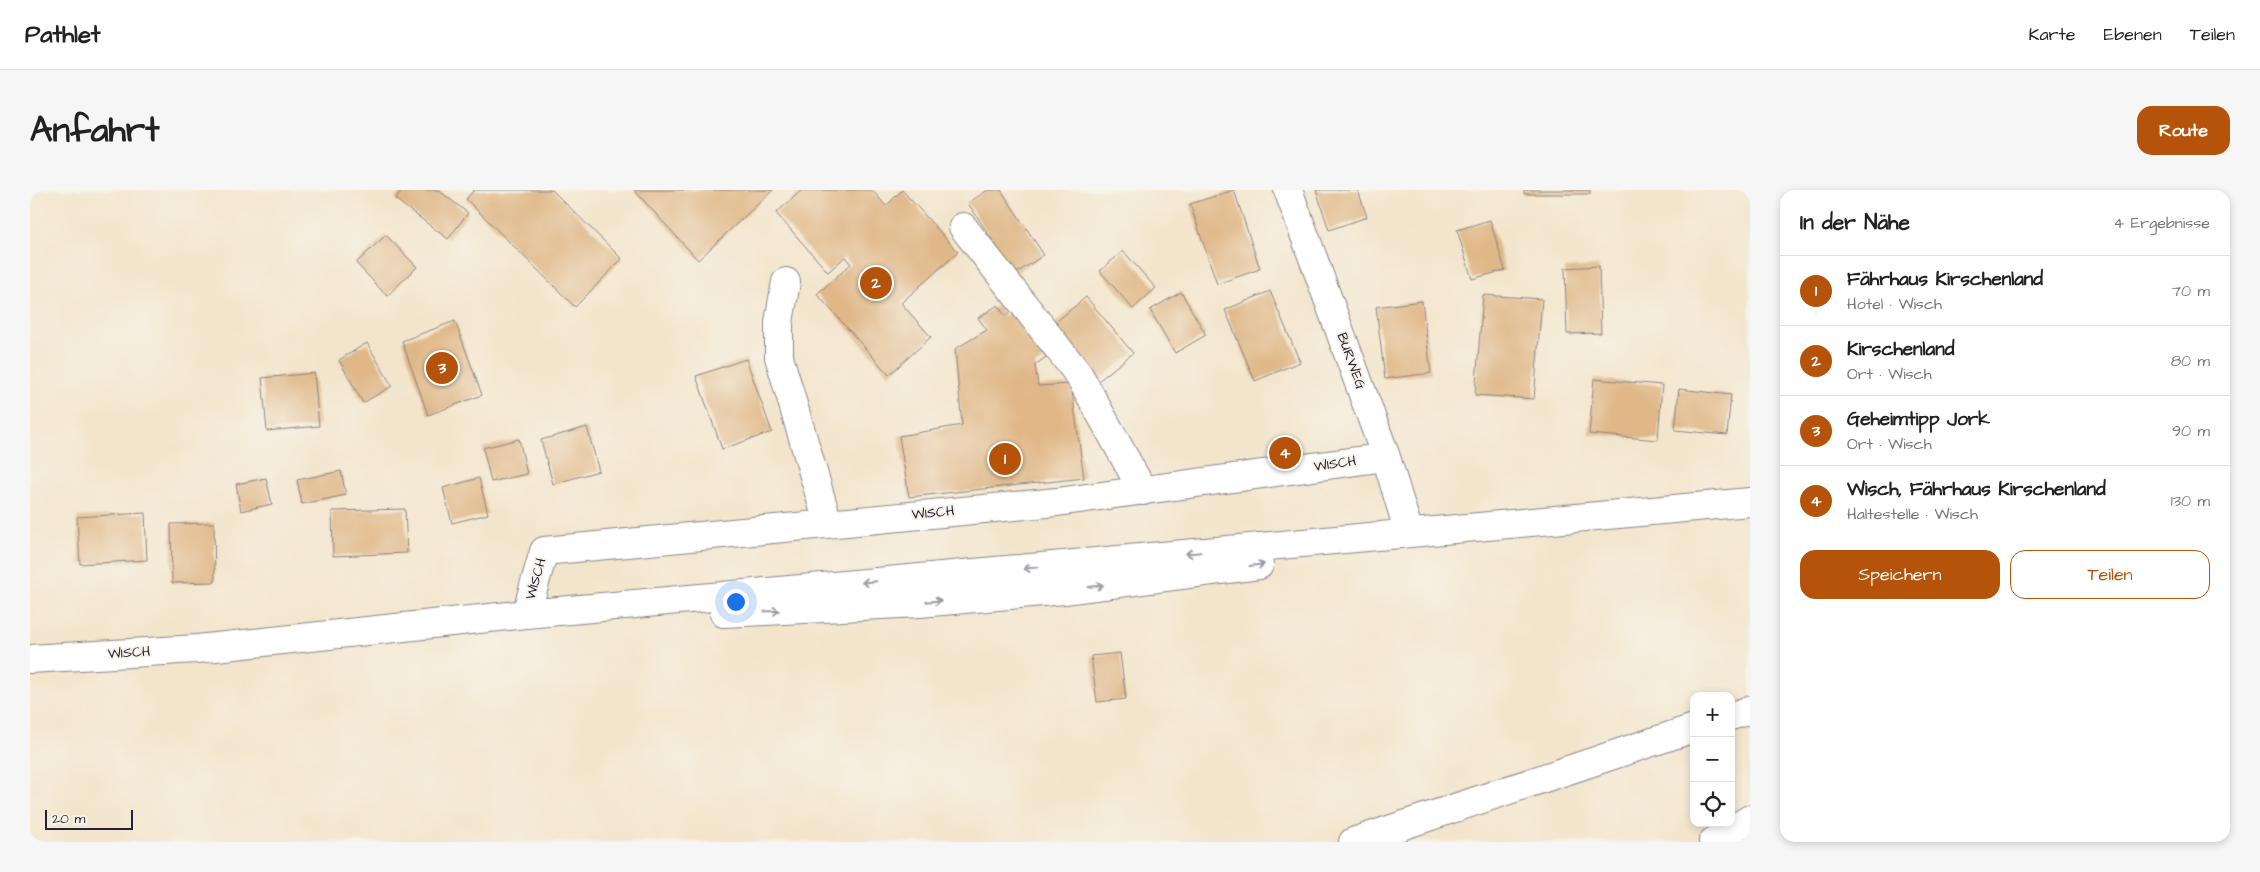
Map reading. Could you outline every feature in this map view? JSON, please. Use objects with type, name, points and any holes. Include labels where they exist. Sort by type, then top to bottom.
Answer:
[{"type":"street","name":"BURWEG","points":[[1288,190],[1386,457],[1409,533]]},
{"type":"street","points":[[963,227],[1079,375],[1143,490]]},
{"type":"street","points":[[786,282],[779,322],[779,357],[828,524]]},
{"type":"street","name":"WISCH","points":[[526,614],[544,551],[1057,502],[1386,457]]},
{"type":"street","name":"WISCH","points":[[30,659],[197,649],[602,606],[1750,502]]},
{"type":"street","points":[[1735,715],[1750,710]]},
{"type":"street","points":[[1353,842],[1690,729]]},
{"type":"street","points":[[1713,842],[1750,819]]},
{"type":"building","points":[[402,190],[438,190],[468,213],[448,239],[395,199]]},
{"type":"building","points":[[474,190],[552,190],[622,259],[575,307],[466,199]]},
{"type":"building","points":[[634,190],[773,190],[698,260]]},
{"type":"building","points":[[802,190],[872,190],[886,206],[902,190],[958,252],[901,303],[931,337],[889,375],[817,294],[851,264],[845,257],[828,272],[776,213]]},
{"type":"building","points":[[988,190],[1001,190],[1044,255],[1015,274],[968,203]]},
{"type":"building","points":[[1234,190],[1260,269],[1217,284],[1190,204]]},
{"type":"building","points":[[1316,190],[1358,190],[1367,217],[1329,230]]},
{"type":"building","points":[[1524,190],[1590,190],[1590,194],[1524,194]]},
{"type":"building","points":[[1490,220],[1505,270],[1472,279],[1457,230]]},
{"type":"building","points":[[386,235],[417,267],[387,296],[356,263]]},
{"type":"building","points":[[1123,251],[1156,288],[1133,309],[1100,271]]},
{"type":"building","points":[[1599,266],[1601,333],[1567,334],[1565,268]]},
{"type":"building","points":[[1270,291],[1300,362],[1255,381],[1225,310]]},
{"type":"building","points":[[1181,292],[1206,335],[1175,353],[1150,310]]},
{"type":"building","points":[[1483,295],[1542,299],[1534,399],[1475,395]]},
{"type":"building","points":[[1086,297],[1133,353],[1096,383],[1050,327]]},
{"type":"building","points":[[1422,301],[1431,373],[1385,379],[1376,307]]},
{"type":"building","points":[[998,305],[1005,316],[1013,311],[1046,357],[1035,365],[1038,386],[1071,384],[1084,478],[909,497],[899,436],[962,425],[955,349],[987,330],[978,318]]},
{"type":"building","points":[[455,321],[482,395],[428,415],[402,341]]},
{"type":"building","points":[[367,343],[392,386],[363,403],[339,360]]},
{"type":"building","points":[[746,359],[772,432],[722,449],[696,376]]},
{"type":"building","points":[[314,373],[319,426],[267,431],[262,378]]},
{"type":"building","points":[[1594,379],[1662,385],[1658,440],[1589,434]]},
{"type":"building","points":[[1679,389],[1731,395],[1727,435],[1675,430]]},
{"type":"building","points":[[587,427],[599,471],[553,484],[541,440]]},
{"type":"building","points":[[519,439],[527,474],[491,482],[483,448]]},
{"type":"building","points":[[341,471],[346,495],[302,504],[297,480]]},
{"type":"building","points":[[266,478],[272,504],[241,511],[236,484]]},
{"type":"building","points":[[479,478],[488,514],[452,523],[443,488]]},
{"type":"building","points":[[405,509],[407,553],[333,556],[332,511]]},
{"type":"building","points":[[145,513],[147,560],[80,564],[77,517]]},
{"type":"building","points":[[214,523],[215,582],[172,583],[171,524]]},
{"type":"building","points":[[1120,653],[1126,699],[1097,702],[1091,656]]},
{"type":"place","name":"Kirschenland","points":[[876,283]]},
{"type":"place","name":"Geheimtipp Jork","points":[[442,368]]},
{"type":"place","name":"Wisch, Fährhaus Kirschenland","points":[[1285,453]]},
{"type":"place","name":"Fährhaus Kirschenland","points":[[1005,459]]}]
